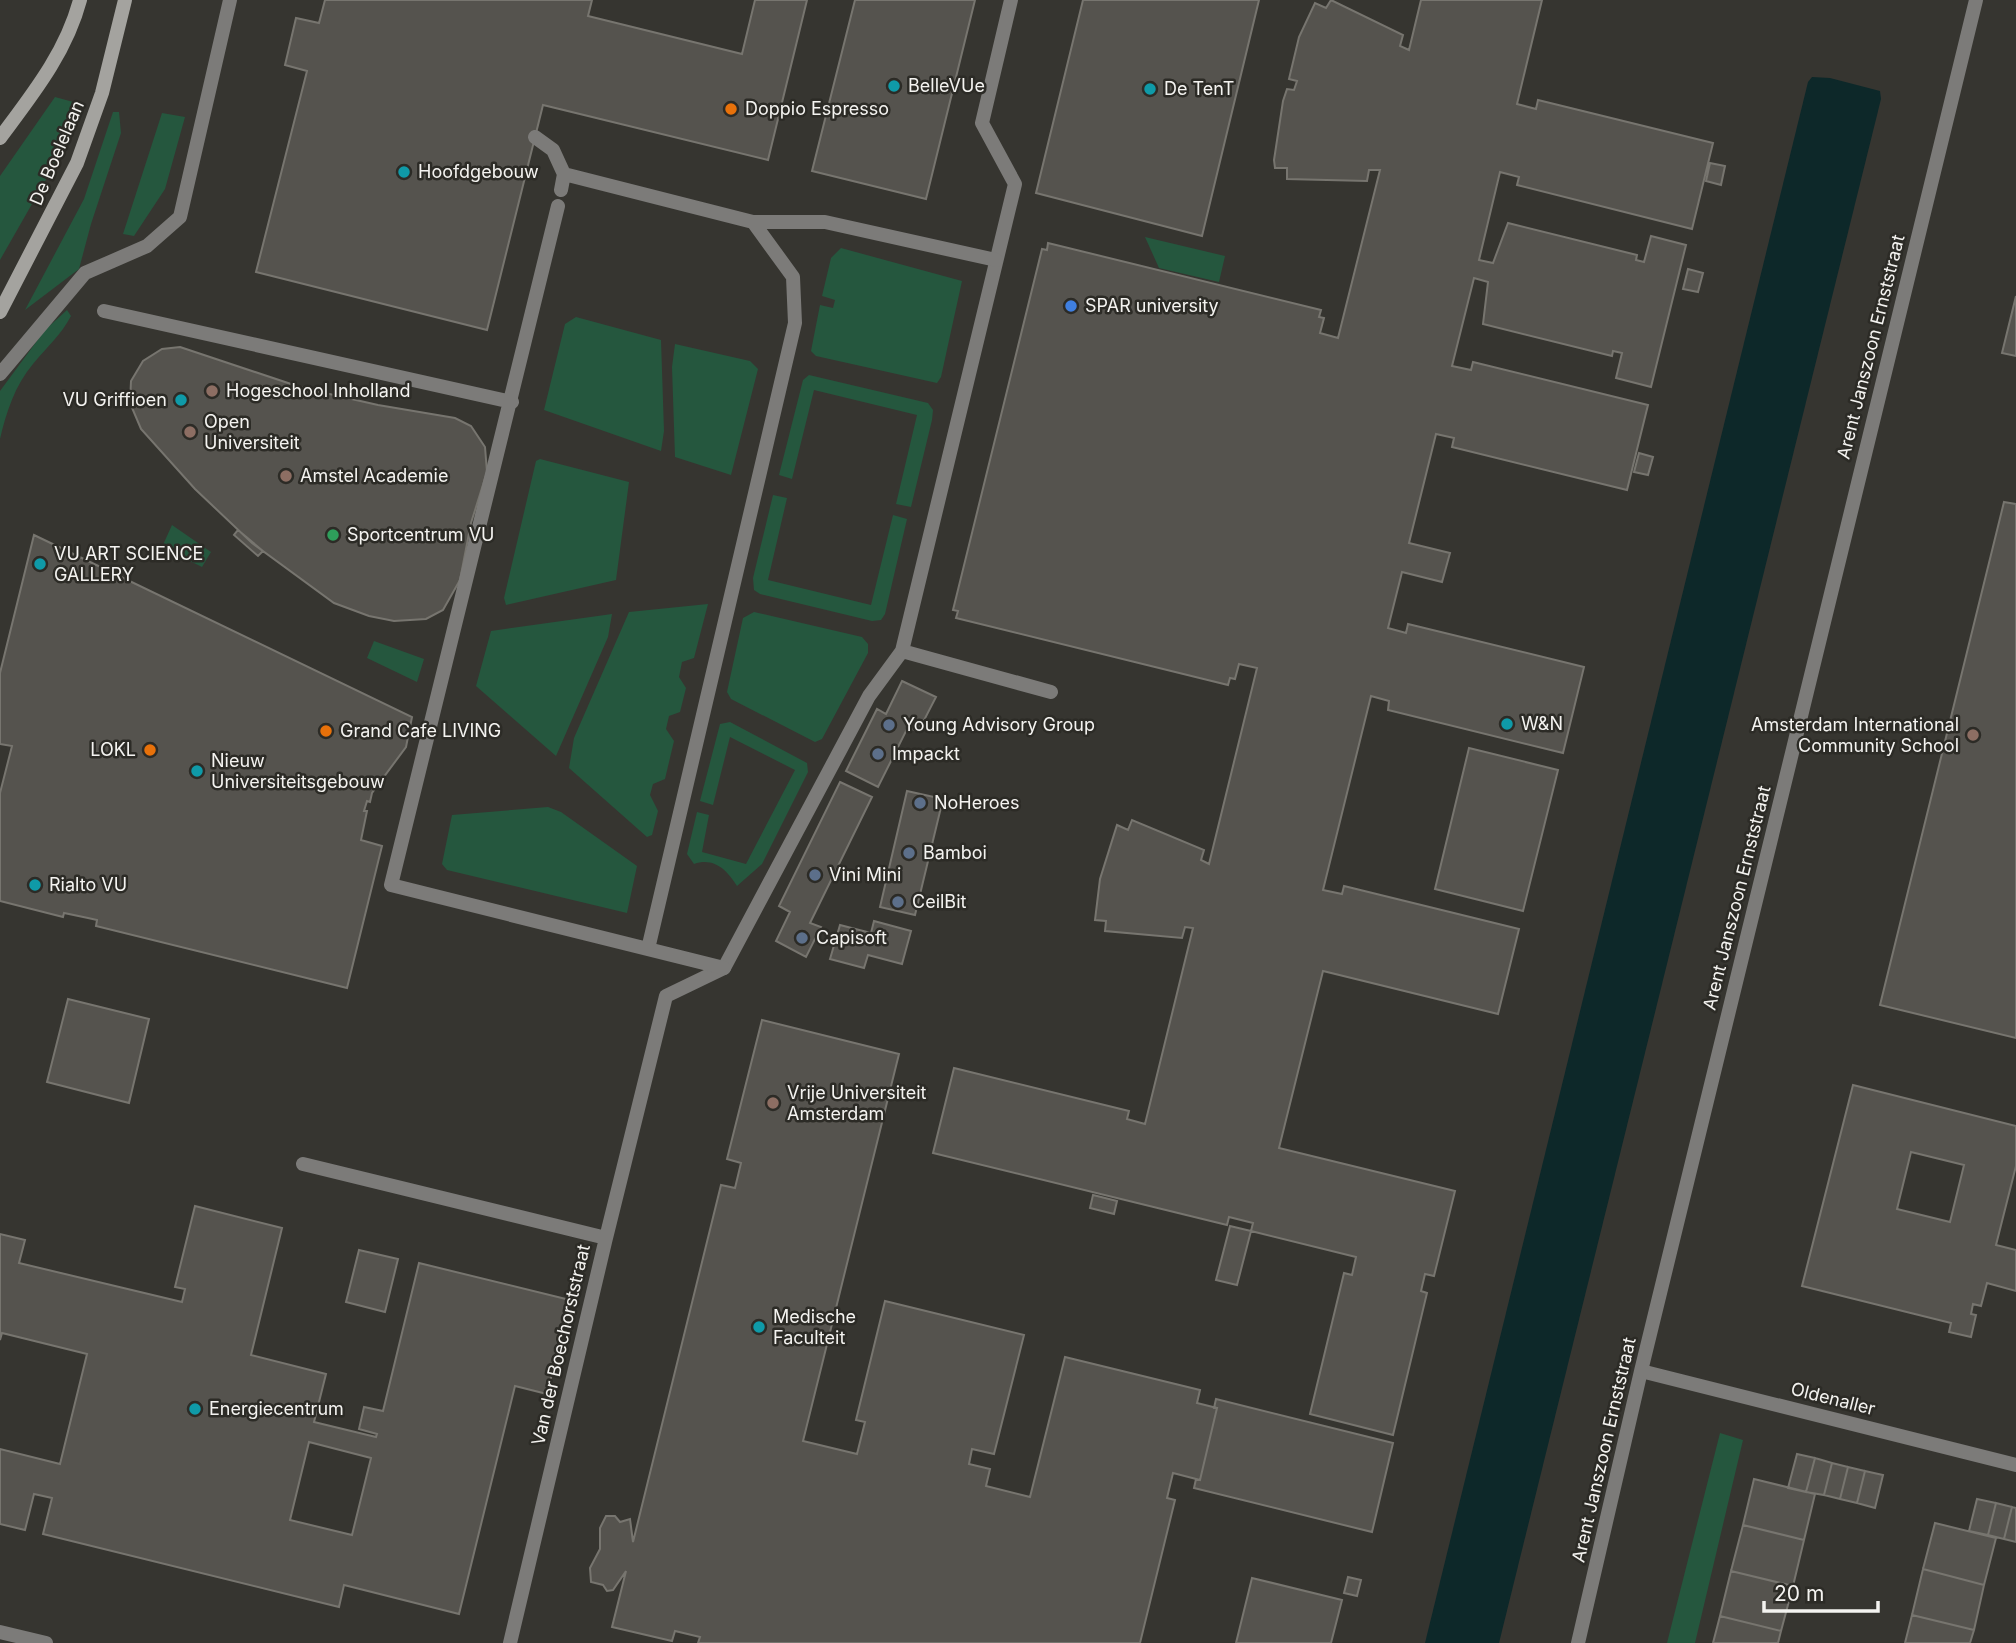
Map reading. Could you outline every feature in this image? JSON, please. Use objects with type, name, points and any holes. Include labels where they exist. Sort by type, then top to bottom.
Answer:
[{"type":"main road","points":[[0,138],[44,79],[69,33],[80,0]]},
{"type":"main road","name":"De Boelelaan","points":[[0,312],[77,163],[102,93],[125,0]]},
{"type":"street","points":[[0,374],[85,273],[147,246],[180,217],[230,0]]},
{"type":"street","points":[[606,1238],[666,996],[724,968],[869,696],[902,651],[1015,184],[982,124],[1011,0]]},
{"type":"street","name":"Arent Janszoon Ernststraat","points":[[1578,1643],[1626,1447],[1641,1371],[1976,0]]},
{"type":"street","points":[[535,137],[553,150],[565,174],[561,190]]},
{"type":"street","points":[[565,174],[753,222],[825,222],[996,260]]},
{"type":"street","points":[[558,206],[512,402],[391,885],[724,968]]},
{"type":"street","points":[[648,949],[795,323],[793,277],[753,222]]},
{"type":"street","points":[[104,311],[512,402]]},
{"type":"street","points":[[902,651],[1051,692]]},
{"type":"street","name":"Van der Boechorststraat","points":[[303,1164],[606,1238],[510,1643]]},
{"type":"street","name":"Oldenaller","points":[[1641,1371],[2016,1465]]},
{"type":"street","points":[[0,1632],[46,1643]]},
{"type":"green space","points":[[55,97],[77,103],[52,169],[0,260],[0,176]]},
{"type":"green space","points":[[113,112],[119,112],[121,133],[79,269],[25,310],[84,199]]},
{"type":"green space","points":[[162,113],[185,117],[165,189],[134,236],[123,234]]},
{"type":"green space","points":[[1145,237],[1225,256],[1219,282],[1159,268]]},
{"type":"green space","points":[[841,248],[962,281],[941,377],[937,383],[816,356],[811,351],[820,305],[833,308],[835,300],[822,296],[831,258]]},
{"type":"green space","points":[[67,310],[71,316],[67,323],[27,372],[16,390],[0,439],[0,391],[45,330]]},
{"type":"green space","points":[[576,317],[661,340],[664,431],[661,451],[544,410],[565,324]]},
{"type":"green space","points":[[675,344],[750,361],[758,369],[731,475],[675,457],[672,367]]},
{"type":"green space","points":[[809,375],[928,403],[933,410],[932,420],[911,507],[896,504],[917,415],[814,390],[792,479],[779,475],[803,380]]},
{"type":"green space","points":[[540,459],[629,482],[616,580],[506,605],[504,598],[536,461]]},
{"type":"green space","points":[[773,495],[787,498],[768,580],[871,605],[893,515],[907,519],[885,614],[881,620],[872,621],[760,594],[754,590],[753,578]]},
{"type":"green space","points":[[172,525],[211,552],[202,567],[162,547]]},
{"type":"green space","points":[[708,604],[694,658],[682,662],[679,677],[686,688],[680,712],[669,716],[666,729],[674,741],[665,779],[653,784],[650,795],[658,811],[652,835],[647,837],[569,768],[574,738],[629,612]]},
{"type":"green space","points":[[754,612],[862,637],[868,644],[868,653],[822,739],[815,742],[731,699],[727,692],[743,618]]},
{"type":"green space","points":[[612,614],[608,637],[556,756],[476,686],[491,631]]},
{"type":"green space","points":[[374,641],[424,659],[417,682],[367,658]]},
{"type":"green space","points":[[730,722],[807,763],[808,772],[762,864],[737,886],[719,866],[708,862],[694,864],[687,854],[697,812],[709,815],[702,852],[746,864],[795,770],[730,737],[713,805],[700,801],[720,724]]},
{"type":"green space","points":[[548,807],[561,812],[637,866],[627,913],[447,870],[442,864],[452,815]]},
{"type":"green space","points":[[1720,1433],[1743,1440],[1695,1643],[1667,1643]]},
{"type":"water","points":[[1812,77],[1830,78],[1880,91],[1881,99],[1499,1643],[1425,1643],[1808,82]]},
{"type":"building","name":"Hoofdgebouw","points":[[325,0],[592,0],[588,16],[742,54],[755,0],[807,0],[768,160],[543,105],[487,330],[256,272],[307,71],[285,65],[296,18],[319,23]]},
{"type":"building","name":"BelleVUe","points":[[855,0],[975,0],[926,199],[812,171]]},
{"type":"building","name":"De TenT","points":[[1083,0],[1259,0],[1202,236],[1036,193]]},
{"type":"building","name":"W&N","points":[[1331,0],[1403,35],[1400,46],[1409,50],[1421,0],[1542,0],[1517,104],[1536,109],[1538,100],[1713,143],[1692,229],[1517,185],[1519,177],[1500,172],[1479,260],[1493,263],[1508,223],[1637,255],[1636,260],[1644,262],[1651,236],[1686,245],[1651,387],[1616,378],[1622,353],[1613,351],[1612,356],[1483,324],[1488,282],[1474,278],[1452,366],[1471,370],[1473,362],[1648,405],[1627,490],[1452,447],[1454,438],[1436,434],[1409,543],[1450,553],[1442,582],[1402,572],[1388,628],[1406,633],[1408,624],[1584,667],[1563,753],[1388,710],[1389,701],[1371,696],[1323,890],[1342,894],[1344,886],[1519,929],[1498,1014],[1323,971],[1279,1148],[1455,1191],[1434,1276],[1425,1274],[1421,1291],[1427,1293],[1393,1435],[1310,1414],[1344,1273],[1352,1275],[1356,1257],[1251,1231],[1253,1223],[1229,1217],[1227,1225],[933,1153],[954,1068],[1129,1111],[1127,1119],[1145,1124],[1193,928],[1185,927],[1182,938],[1105,931],[1106,921],[1095,920],[1100,879],[1117,825],[1128,830],[1132,820],[1204,850],[1201,860],[1209,864],[1257,668],[1239,664],[1235,679],[1230,678],[1228,685],[956,618],[958,611],[953,610],[1042,249],[1047,250],[1048,243],[1321,310],[1319,317],[1324,318],[1320,333],[1338,338],[1380,170],[1369,170],[1367,181],[1287,179],[1287,168],[1275,168],[1274,160],[1283,101],[1287,89],[1294,90],[1297,81],[1289,79],[1299,37],[1315,3],[1326,8]]},
{"type":"building","points":[[1710,163],[1725,166],[1721,185],[1706,181]]},
{"type":"building","points":[[1688,269],[1703,273],[1698,292],[1683,289]]},
{"type":"building","points":[[2016,296],[2016,356],[2002,353]]},
{"type":"building","points":[[180,347],[303,388],[378,405],[455,418],[471,426],[485,447],[487,472],[471,523],[460,580],[443,610],[426,619],[394,621],[369,616],[334,603],[252,543],[195,489],[141,429],[130,403],[131,381],[143,361],[162,349]]},
{"type":"building","points":[[1639,453],[1653,457],[1648,475],[1634,472]]},
{"type":"building","points":[[2004,502],[2016,504],[2016,1038],[1880,1005]]},
{"type":"building","points":[[238,530],[263,551],[258,556],[234,535]]},
{"type":"building","name":"Nieuw Universiteitsgebouw","points":[[34,535],[412,717],[406,747],[372,793],[364,811],[367,811],[361,840],[382,846],[347,988],[96,926],[97,920],[64,913],[63,917],[0,901],[0,793],[12,746],[0,744],[0,673]]},
{"type":"building","points":[[902,681],[936,697],[918,732],[908,727],[878,787],[846,771],[877,709],[886,714]]},
{"type":"building","points":[[1469,748],[1558,770],[1523,911],[1435,889]]},
{"type":"building","points":[[840,782],[872,797],[810,923],[821,927],[806,957],[776,941],[790,912],[779,906]]},
{"type":"building","points":[[907,791],[943,799],[915,915],[880,907]]},
{"type":"building","points":[[874,921],[911,931],[902,964],[868,955],[864,968],[830,959],[840,925],[871,933]]},
{"type":"building","points":[[68,999],[149,1019],[129,1103],[47,1082]]},
{"type":"building","name":"Medische Faculteit","points":[[762,1020],[899,1054],[803,1441],[857,1454],[865,1422],[856,1420],[885,1301],[1024,1335],[994,1454],[972,1449],[969,1464],[990,1469],[986,1486],[1030,1497],[1065,1357],[1200,1390],[1197,1403],[1217,1408],[1200,1480],[1173,1473],[1167,1498],[1175,1500],[1140,1643],[698,1643],[700,1637],[675,1631],[672,1641],[612,1627],[626,1571],[613,1590],[607,1591],[603,1585],[591,1582],[590,1568],[600,1549],[600,1528],[606,1516],[615,1516],[620,1522],[630,1519],[633,1542],[721,1185],[735,1188],[741,1163],[727,1159]]},
{"type":"building","points":[[1853,1085],[2016,1126],[2016,1166],[1996,1245],[2016,1250],[2016,1291],[1987,1283],[1981,1306],[1973,1304],[1971,1314],[1976,1315],[1971,1337],[1949,1332],[1951,1323],[1802,1286]],"holes":[[[1911,1152],[1964,1165],[1950,1222],[1897,1209]]]},
{"type":"building","points":[[1093,1195],[1117,1201],[1114,1214],[1090,1208]]},
{"type":"building","name":"Energiecentrum","points":[[195,1206],[282,1228],[251,1355],[326,1374],[314,1422],[376,1437],[377,1434],[359,1429],[364,1407],[383,1411],[419,1263],[570,1300],[547,1394],[515,1386],[459,1614],[344,1585],[339,1607],[43,1534],[52,1498],[34,1494],[25,1530],[0,1524],[0,1449],[60,1464],[87,1354],[2,1333],[0,1340],[0,1234],[25,1240],[19,1263],[182,1302],[185,1289],[175,1287]],"holes":[[[309,1442],[371,1458],[352,1535],[290,1520]]]},
{"type":"building","points":[[1230,1226],[1251,1231],[1237,1285],[1216,1280]]},
{"type":"building","points":[[359,1250],[398,1259],[385,1312],[346,1302]]},
{"type":"building","points":[[1216,1399],[1393,1443],[1372,1532],[1194,1488],[1196,1479],[1200,1480],[1217,1408],[1214,1408]]},
{"type":"building","points":[[1797,1454],[1815,1458],[1806,1492],[1788,1488]]},
{"type":"building","points":[[1815,1458],[1832,1463],[1824,1495],[1806,1492]]},
{"type":"building","points":[[1832,1463],[1848,1467],[1840,1499],[1824,1495]]},
{"type":"building","points":[[1848,1467],[1865,1471],[1857,1503],[1840,1499]]},
{"type":"building","points":[[1865,1471],[1883,1475],[1875,1508],[1857,1503]]},
{"type":"building","points":[[1754,1479],[1815,1494],[1804,1540],[1743,1525]]},
{"type":"building","points":[[1977,1499],[1996,1503],[1988,1535],[1969,1531]]},
{"type":"building","points":[[1996,1503],[2012,1507],[2004,1539],[1988,1535]]},
{"type":"building","points":[[2012,1507],[2016,1508],[2016,1542],[2004,1539]]},
{"type":"building","points":[[1935,1523],[1996,1538],[1984,1585],[1923,1569]]},
{"type":"building","points":[[1743,1525],[1804,1540],[1793,1586],[1731,1571]]},
{"type":"building","points":[[1923,1569],[1984,1585],[1974,1630],[1912,1615]]},
{"type":"building","points":[[1731,1571],[1793,1586],[1781,1631],[1720,1616]]},
{"type":"building","points":[[1348,1577],[1361,1580],[1357,1596],[1344,1593]]},
{"type":"building","points":[[1252,1578],[1342,1600],[1331,1643],[1236,1643]]},
{"type":"building","points":[[1912,1615],[1974,1630],[1970,1643],[1905,1643]]},
{"type":"building","points":[[1720,1616],[1781,1631],[1778,1643],[1713,1643]]},
{"type":"place","name":"BelleVUe","points":[[894,86]]},
{"type":"place","name":"De TenT","points":[[1150,89]]},
{"type":"place","name":"Doppio Espresso","points":[[731,109]]},
{"type":"place","name":"Hoofdgebouw","points":[[404,172]]},
{"type":"place","name":"SPAR university","points":[[1071,306]]},
{"type":"place","name":"Hogeschool Inholland","points":[[212,391]]},
{"type":"place","name":"VU Griffioen","points":[[181,400]]},
{"type":"place","name":"Open Universiteit","points":[[190,432]]},
{"type":"place","name":"Amstel Academie","points":[[286,476]]},
{"type":"place","name":"Sportcentrum VU","points":[[333,535]]},
{"type":"place","name":"VU ART SCIENCE GALLERY","points":[[40,564]]},
{"type":"place","name":"W&N","points":[[1507,724]]},
{"type":"place","name":"Young Advisory Group","points":[[889,725]]},
{"type":"place","name":"Grand Cafe LIVING","points":[[326,731]]},
{"type":"place","name":"Amsterdam International Community School","points":[[1973,735]]},
{"type":"place","name":"LOKL","points":[[150,750]]},
{"type":"place","name":"Impackt","points":[[878,754]]},
{"type":"place","name":"Nieuw Universiteitsgebouw","points":[[197,771]]},
{"type":"place","name":"NoHeroes","points":[[920,803]]},
{"type":"place","name":"Bamboi","points":[[909,853]]},
{"type":"place","name":"Vini Mini","points":[[815,875]]},
{"type":"place","name":"Rialto VU","points":[[35,885]]},
{"type":"place","name":"CeilBit","points":[[898,902]]},
{"type":"place","name":"Capisoft","points":[[802,938]]},
{"type":"place","name":"Vrije Universiteit Amsterdam","points":[[773,1103]]},
{"type":"place","name":"Medische Faculteit","points":[[759,1327]]},
{"type":"place","name":"Energiecentrum","points":[[195,1409]]}]
